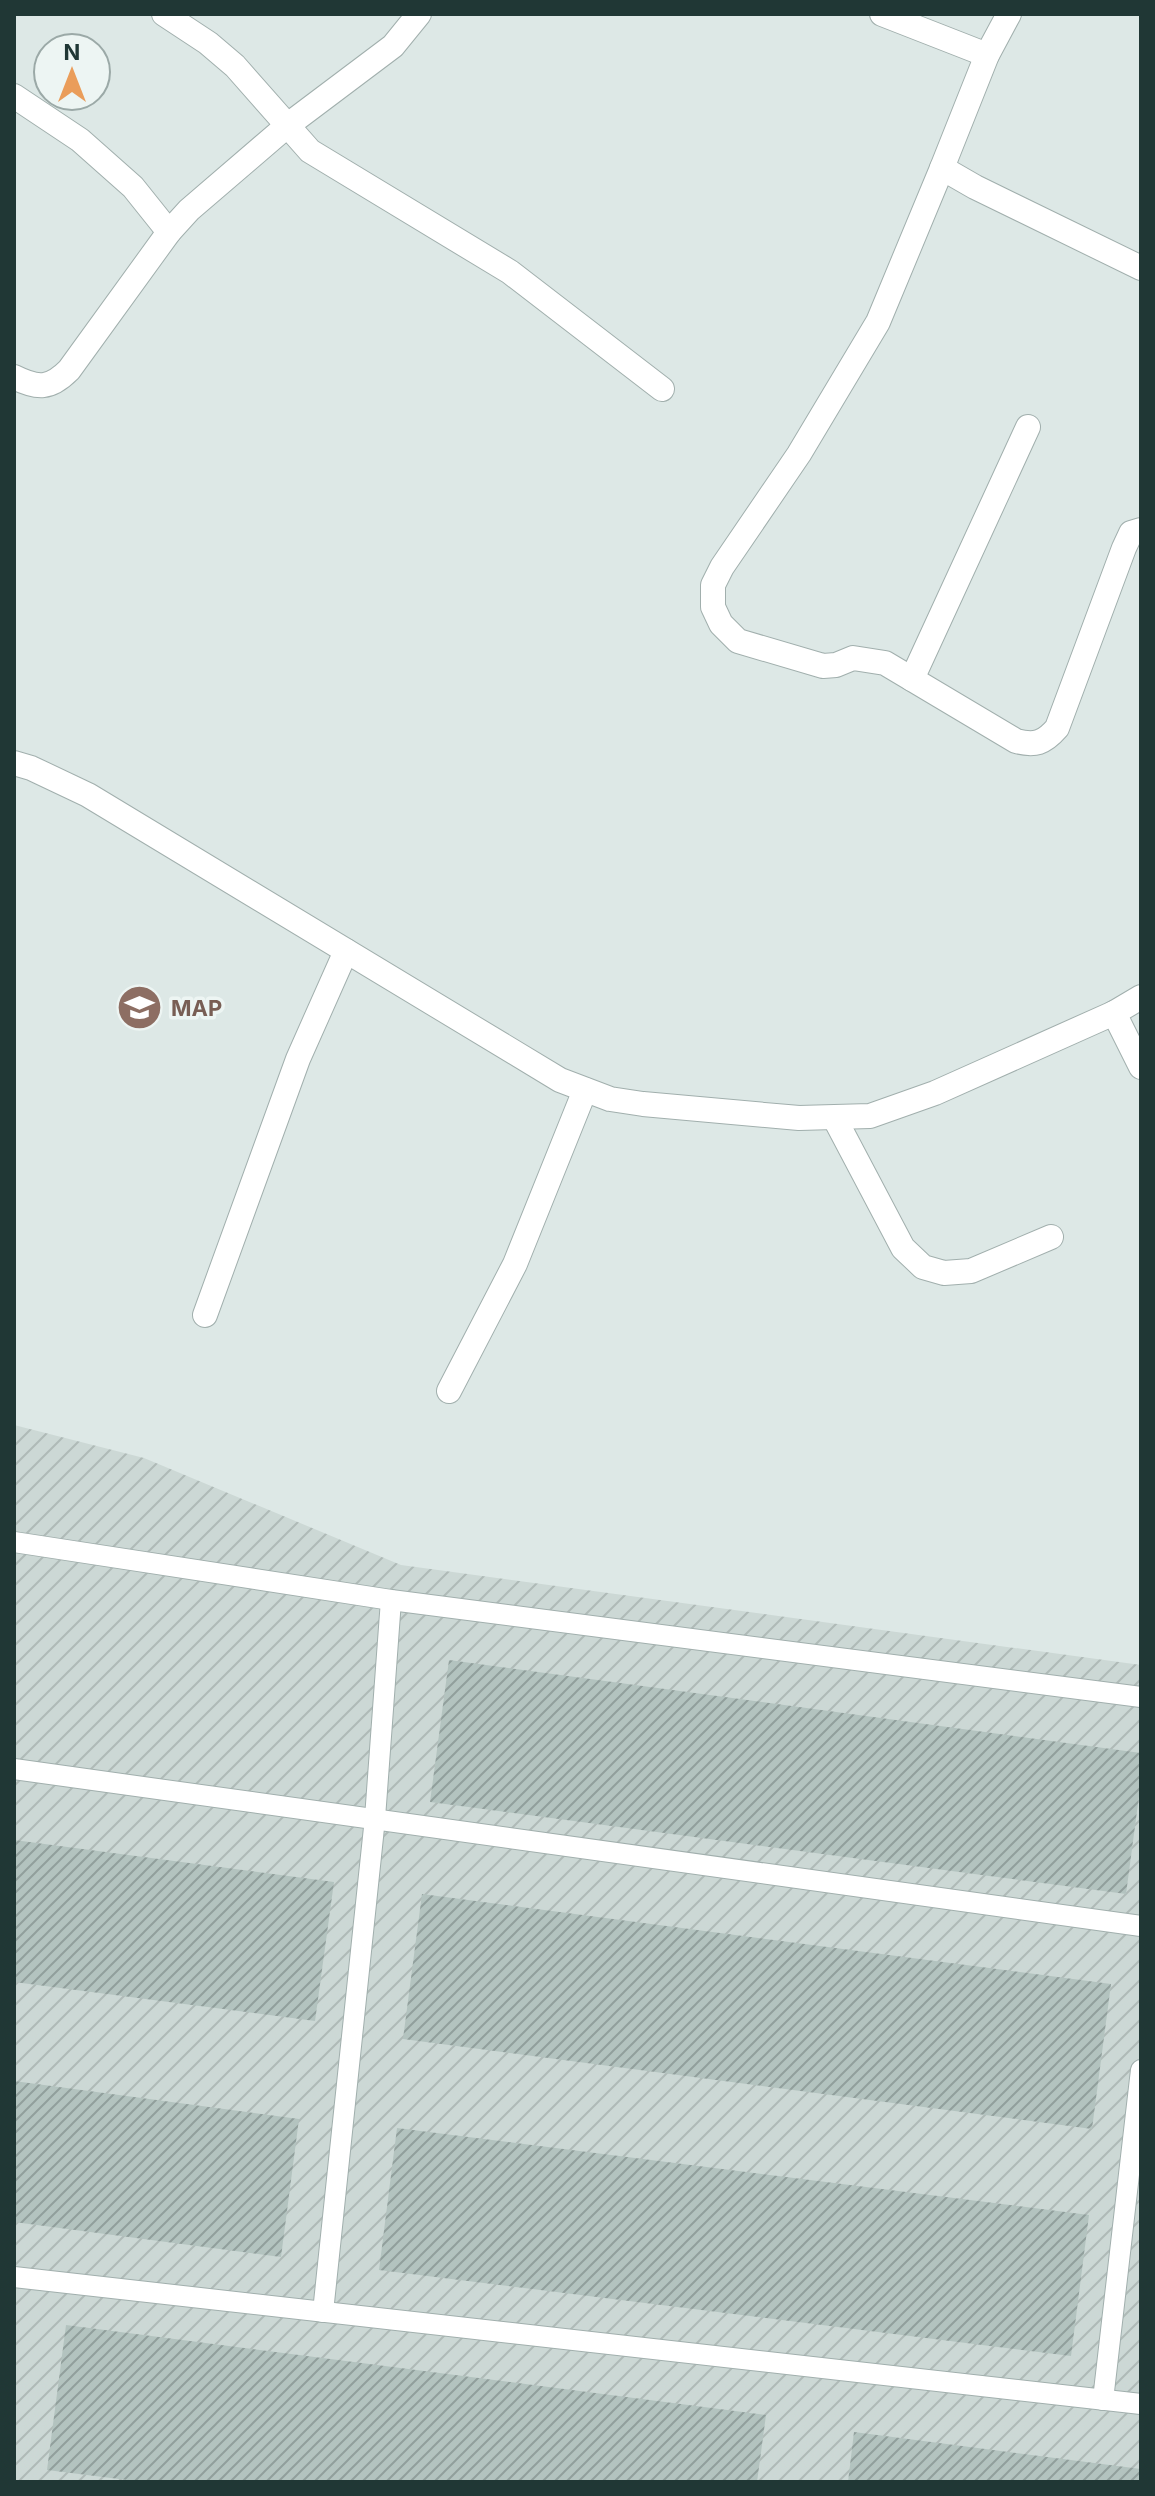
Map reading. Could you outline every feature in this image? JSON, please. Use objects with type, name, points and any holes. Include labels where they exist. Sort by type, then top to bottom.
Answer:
[{"type":"street","points":[[164,14],[217,50],[310,151],[510,272],[662,389]]},
{"type":"street","points":[[14,377],[38,386],[54,384],[62,377],[169,232],[189,210],[288,125],[393,46],[419,14]]},
{"type":"street","points":[[882,14],[987,55]]},
{"type":"street","points":[[1009,14],[987,55],[878,322],[799,454],[722,567],[713,585],[713,607],[721,624],[738,641],[823,666],[853,658],[869,658],[885,663],[1016,741],[1029,745],[1044,742],[1057,728],[1124,548],[1131,533],[1141,530]]},
{"type":"street","points":[[14,96],[89,147],[133,187],[169,232]]},
{"type":"street","points":[[942,168],[1141,268]]},
{"type":"street","points":[[912,679],[1028,427]]},
{"type":"street","points":[[14,763],[88,795],[560,1080],[610,1099],[799,1118],[870,1116],[899,1108],[1114,1013],[1141,997]]},
{"type":"street","points":[[205,1315],[298,1059],[346,951]]},
{"type":"street","points":[[1114,1013],[1141,1067]]},
{"type":"street","points":[[449,1391],[515,1264],[585,1090]]},
{"type":"street","points":[[835,1119],[903,1248],[923,1267],[944,1273],[971,1271],[1051,1237]]},
{"type":"lane","points":[[14,1542],[391,1600],[1141,1697]]},
{"type":"lane","points":[[323,2312],[375,1818],[391,1600]]},
{"type":"lane","points":[[14,1769],[1141,1926]]},
{"type":"lane","points":[[1103,2400],[1141,2070]]},
{"type":"lane","points":[[14,2277],[1141,2404]]},
{"type":"shaded area","points":[[14,1425],[144,1458],[401,1565],[1141,1665],[1141,2482],[14,2482]]},
{"type":"building","points":[[449,1660],[1141,1753],[1141,1781],[1126,1894],[430,1802]]},
{"type":"building","points":[[14,1840],[334,1882],[315,2021],[14,1982]]},
{"type":"building","points":[[422,1894],[1111,1984],[1092,2129],[403,2039]]},
{"type":"building","points":[[14,2081],[299,2119],[281,2257],[14,2222]]},
{"type":"building","points":[[397,2128],[1089,2215],[1071,2356],[379,2270]]},
{"type":"building","points":[[66,2325],[766,2415],[757,2482],[143,2482],[47,2470]]},
{"type":"building","points":[[854,2432],[1141,2469],[1141,2482],[848,2482]]},
{"type":"place","name":"MAP","points":[[140,1008]]}]
